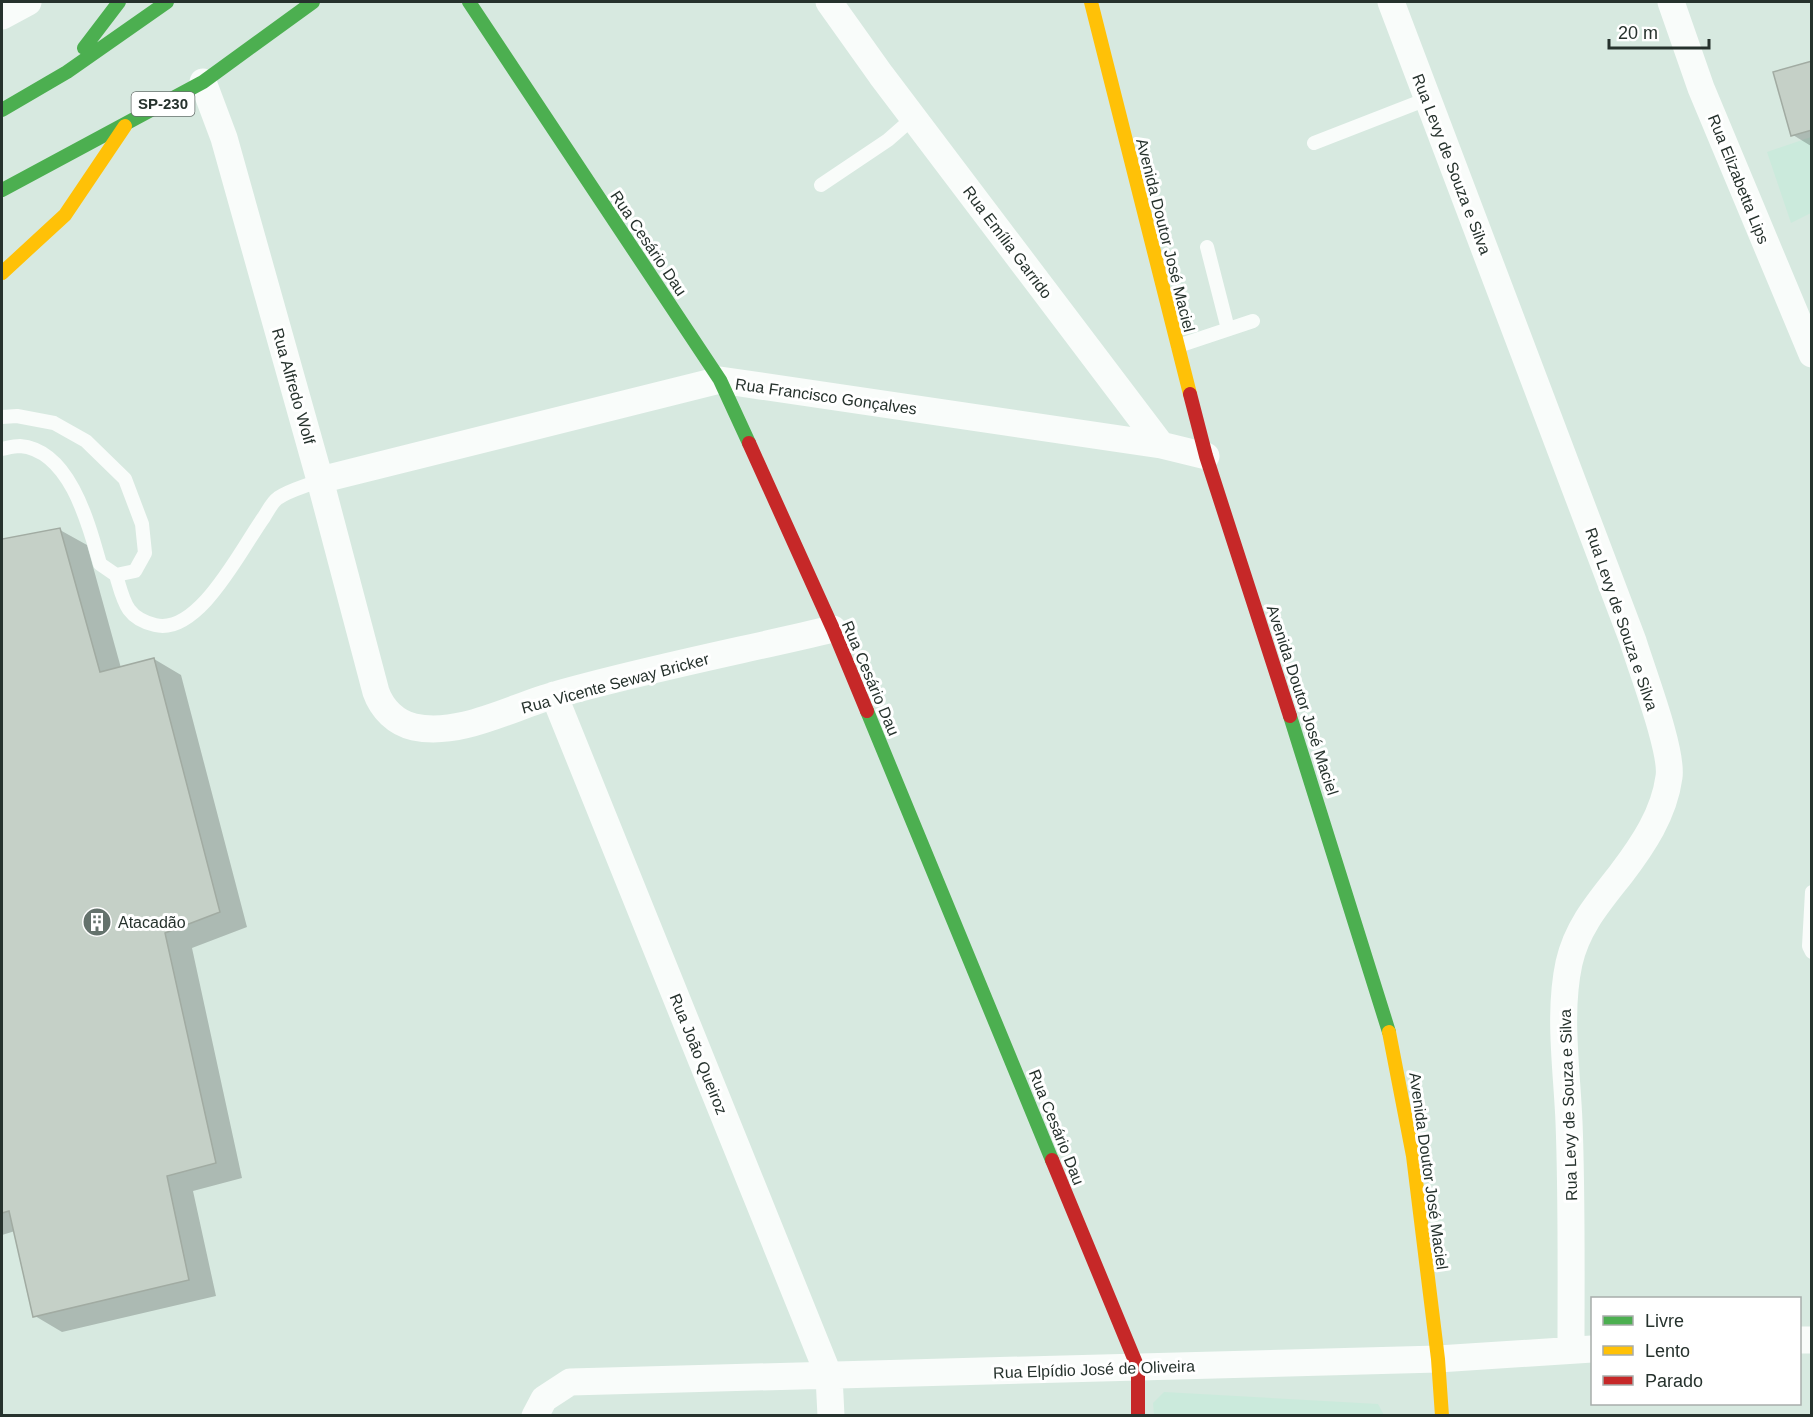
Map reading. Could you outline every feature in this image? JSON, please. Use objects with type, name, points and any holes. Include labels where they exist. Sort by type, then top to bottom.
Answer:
[{"type":"main road","points":[[67,72],[119,2]]},
{"type":"main road","points":[[2,110],[67,72],[167,2]]},
{"type":"main road","name":"SP-230","points":[[2,190],[203,82],[313,2]]},
{"type":"main road","name":"Rua Cesário Dau","points":[[469,2],[720,380],[833,629],[1138,1368],[1138,1416]]},
{"type":"main road","name":"Avenida Doutor José Maciel","points":[[1091,2],[1206,456],[1259,615],[1393,1046],[1413,1156],[1438,1359],[1442,1416]]},
{"type":"main road","points":[[2,273],[65,215],[127,123]]},
{"type":"street","points":[[2,16],[28,2]]},
{"type":"street","name":"Rua Emília Garrido","points":[[829,2],[913,118],[1161,445]]},
{"type":"street","name":"Rua Levy de Souza e Silva","points":[[1391,2],[1633,641],[1664,741],[1670,775],[1663,804],[1646,840],[1597,903],[1578,934],[1569,964],[1565,1005],[1571,1176],[1582,1349]]},
{"type":"street","name":"Rua Elizabetta Lips","points":[[1671,2],[1701,88],[1812,354]]},
{"type":"street","name":"Rua Alfredo Wolf","points":[[203,82],[224,138],[320,480],[376,692]]},
{"type":"street","name":"Rua Francisco Gonçalves","points":[[320,480],[720,380],[1161,445]]},
{"type":"street","points":[[1161,445],[1206,456]]},
{"type":"street","name":"Rua Vicente Seway Bricker","points":[[376,692],[380,704],[399,721],[414,728],[439,728],[478,722],[554,695],[833,629]]},
{"type":"street","name":"Rua João Queiroz","points":[[554,695],[829,1376],[831,1416]]},
{"type":"street","name":"Rua Elpídio José de Oliveira","points":[[535,1416],[544,1399],[570,1382],[1438,1359],[1582,1349]]},
{"type":"lane","points":[[1314,143],[1427,99]]},
{"type":"lane","points":[[821,185],[888,140],[913,118]]},
{"type":"lane","points":[[1207,247],[1228,329]]},
{"type":"lane","points":[[1178,346],[1253,321]]},
{"type":"lane","points":[[2,417],[17,416],[54,423],[86,441],[125,479],[142,524],[145,553],[135,571],[116,575]]},
{"type":"lane","points":[[2,449],[21,446],[52,459],[73,489],[88,521],[100,564],[116,575],[125,605],[139,621],[164,627],[187,620],[216,589],[246,540],[277,499],[320,480]]},
{"type":"lane","points":[[1812,892],[1809,946],[1812,952]]},
{"type":"shaded area","points":[[1811,137],[1811,213],[1791,223],[1767,152]]},
{"type":"shaded area","points":[[1164,1392],[1378,1404],[1384,1415],[1154,1415],[1153,1403]]},
{"type":"building","points":[[1812,61],[1812,130],[1791,136],[1773,72]]},
{"type":"building","name":"Atacadão","points":[[60,528],[100,672],[154,658],[220,912],[165,933],[216,1163],[167,1176],[189,1280],[33,1317],[9,1211],[2,1213],[2,539]]},
{"type":"traffic: fast","points":[[84,48],[119,2]]},
{"type":"traffic: fast","points":[[2,110],[67,72],[167,2]]},
{"type":"traffic: fast","points":[[2,190],[203,82],[313,2]]},
{"type":"traffic: fast","points":[[469,2],[720,380],[749,443]]},
{"type":"traffic: fast","points":[[867,711],[1052,1160]]},
{"type":"traffic: fast","points":[[1290,716],[1389,1032]]},
{"type":"traffic: slow","points":[[1091,2],[1190,394]]},
{"type":"traffic: slow","points":[[2,273],[65,215],[125,126]]},
{"type":"traffic: slow","points":[[1389,1032],[1413,1156],[1438,1359],[1442,1416]]},
{"type":"traffic: jam","points":[[1190,394],[1206,456],[1290,716]]},
{"type":"traffic: jam","points":[[749,443],[833,629],[867,711]]},
{"type":"traffic: jam","points":[[1052,1160],[1138,1368],[1138,1416]]},
{"type":"place","name":"Atacadão","points":[[97,922]]}]
